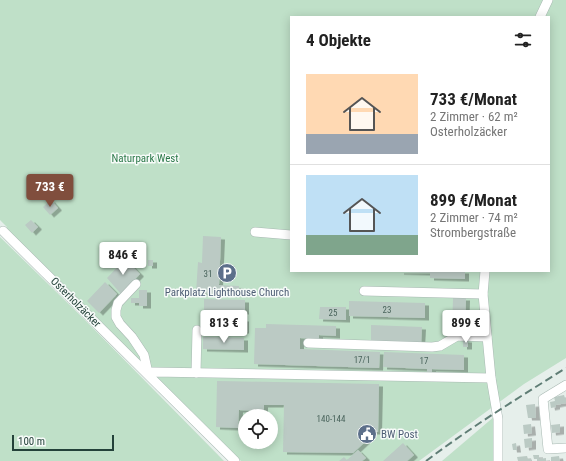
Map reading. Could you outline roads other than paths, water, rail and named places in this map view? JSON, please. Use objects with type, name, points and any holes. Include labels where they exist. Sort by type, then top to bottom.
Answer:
[{"type":"street","points":[[540,16],[548,0]]},
{"type":"street","name":"Osterholzäcker","points":[[3,231],[235,461]]},
{"type":"street","points":[[255,232],[290,235]]},
{"type":"street","points":[[485,272],[483,294],[491,378],[498,419],[498,461]]},
{"type":"street","name":"Osterholzäcker","points":[[136,284],[118,303],[116,317],[144,355],[148,374]]},
{"type":"street","points":[[364,291],[483,294]]},
{"type":"street","points":[[196,373],[197,330]]},
{"type":"street","points":[[308,343],[432,347],[440,346],[457,336],[487,337]]},
{"type":"street","points":[[148,374],[152,372],[491,378]]},
{"type":"street","points":[[566,384],[543,399],[548,449],[566,448]]},
{"type":"railway","points":[[426,461],[477,425],[566,368]]},
{"type":"place","name":"Parkplatz Lighthouse Church","points":[[227,273]]},
{"type":"place","name":"BW Post","points":[[367,434]]},
{"type":"park label","name":"Naturpark West","points":[[145,158]]}]
